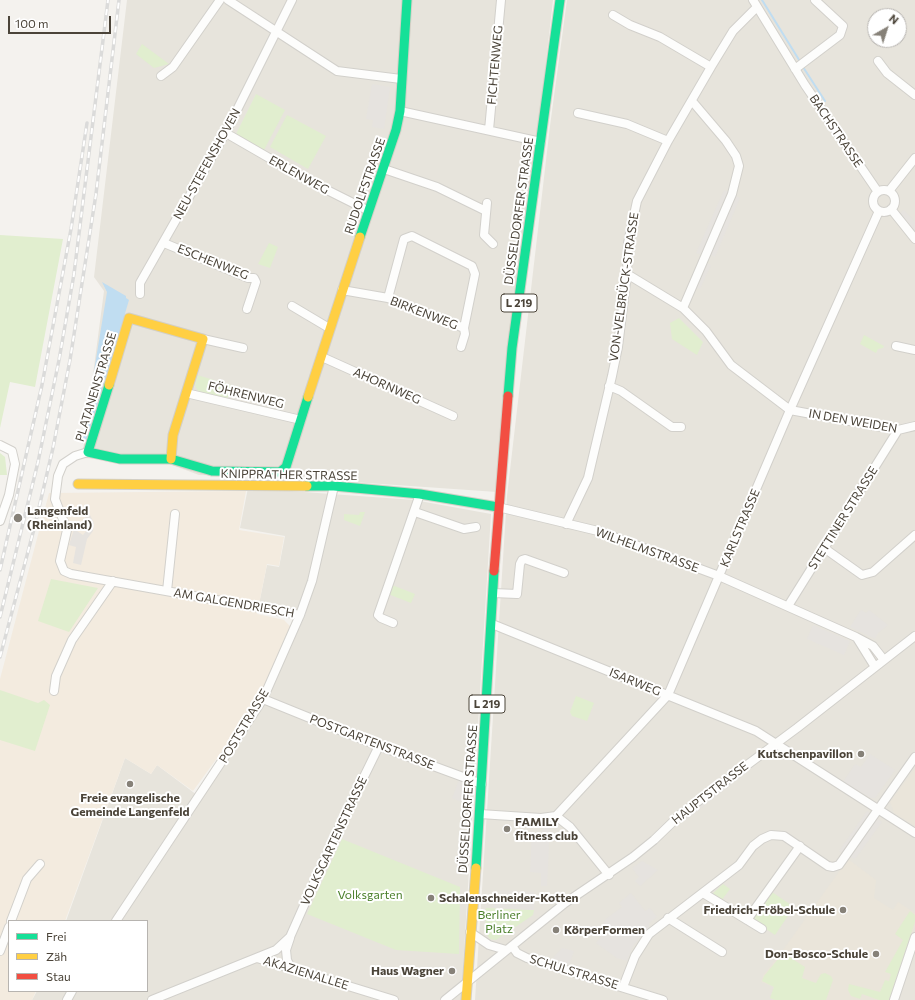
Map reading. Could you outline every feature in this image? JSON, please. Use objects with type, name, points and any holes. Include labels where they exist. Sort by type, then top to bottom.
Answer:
[{"type":"main road","name":"RUDOLFSTRASSE","points":[[316,374],[342,290],[396,130],[400,111],[407,0]]},
{"type":"main road","name":"DÜSSELDORFER STRASSE","points":[[467,982],[482,784],[498,507],[512,348],[560,0]]},
{"type":"main road","name":"PLATANENSTRASSE","points":[[203,339],[130,318],[88,452],[120,459],[171,459],[212,471],[280,472],[286,467],[316,374]]},
{"type":"main road","points":[[171,459],[173,435],[203,339]]},
{"type":"main road","name":"KNIPPRATHER STRASSE","points":[[78,484],[334,486],[420,494],[498,507]]},
{"type":"main road","name":"L 219","points":[[466,1000],[467,982]]},
{"type":"street","points":[[161,76],[173,67],[220,0]]},
{"type":"street","points":[[228,0],[338,71],[401,79]]},
{"type":"street","name":"NEU-STEFENSHOVEN","points":[[140,294],[140,283],[226,131],[292,0]]},
{"type":"street","name":"FICHTENWEG","points":[[489,130],[501,0]]},
{"type":"street","points":[[795,69],[840,35],[843,26],[815,0]]},
{"type":"street","name":"VON-VELBRÜCK-STRASSE","points":[[566,524],[588,478],[618,347],[627,274],[628,242],[632,215],[638,199],[668,140],[733,31],[755,3]]},
{"type":"street","name":"BACHSTRASSE","points":[[755,3],[795,69],[878,192]]},
{"type":"street","points":[[613,15],[630,25],[660,37],[711,67]]},
{"type":"street","points":[[878,61],[887,73],[915,95]]},
{"type":"street","points":[[683,308],[732,194],[739,166],[736,156],[726,141],[692,101]]},
{"type":"street","points":[[400,111],[540,142]]},
{"type":"street","points":[[578,113],[627,124],[668,140]]},
{"type":"street","name":"ERLENWEG","points":[[231,136],[308,181],[369,211]]},
{"type":"street","points":[[889,191],[894,197],[895,201],[891,209],[884,212],[879,211],[874,202],[878,192],[889,191],[915,158]]},
{"type":"street","points":[[384,169],[437,187],[486,207],[484,235],[493,244]]},
{"type":"street","points":[[891,209],[915,239]]},
{"type":"street","name":"KARLSTRASSE","points":[[556,816],[668,695],[790,410],[879,211]]},
{"type":"street","points":[[388,298],[404,239],[412,236],[472,266],[475,274],[464,328]]},
{"type":"street","name":"ESCHENWEG","points":[[164,243],[241,275],[254,278],[256,282],[247,309]]},
{"type":"street","points":[[627,274],[683,308],[706,331],[731,365],[790,410]]},
{"type":"street","name":"BIRKENWEG","points":[[342,290],[388,298],[464,328],[465,334],[461,347]]},
{"type":"street","points":[[292,306],[330,328]]},
{"type":"street","points":[[203,339],[243,348]]},
{"type":"street","points":[[896,346],[915,350]]},
{"type":"street","name":"AHORNWEG","points":[[322,357],[453,416]]},
{"type":"street","points":[[609,386],[621,391],[672,427],[681,427]]},
{"type":"street","name":"FÖHRENWEG","points":[[186,393],[301,420]]},
{"type":"street","name":"IN DEN WEIDEN","points":[[790,410],[898,430],[915,426]]},
{"type":"street","name":"STETTINER STRASSE","points":[[788,606],[898,430]]},
{"type":"street","points":[[0,445],[12,451],[15,464],[9,495],[0,521]]},
{"type":"street","name":"AM GALGENDRIESCH","points":[[88,452],[75,456],[63,464],[58,476],[54,499],[67,530],[60,564],[67,573],[300,615]]},
{"type":"street","name":"POSTSTRASSE","points":[[117,920],[263,699],[300,615],[312,581],[334,486]]},
{"type":"street","points":[[393,623],[381,618],[378,615],[420,494]]},
{"type":"street","name":"WILHELMSTRASSE","points":[[498,507],[598,531],[719,576],[856,637],[873,646],[884,660]]},
{"type":"street","points":[[415,512],[464,529],[476,527]]},
{"type":"street","name":"AM GALGENDRIESCH","points":[[167,591],[175,514]]},
{"type":"street","points":[[824,548],[862,576],[873,572],[915,535]]},
{"type":"street","points":[[493,593],[517,594],[520,564],[522,560],[525,559],[564,573]]},
{"type":"street","points":[[54,691],[56,676],[72,640],[113,582]]},
{"type":"street","name":"ISARWEG","points":[[492,624],[756,731],[776,743],[788,753],[915,833]]},
{"type":"street","name":"HAUPTSTRASSE","points":[[445,1000],[578,894],[609,875],[654,840],[681,814],[915,636]]},
{"type":"street","points":[[856,637],[875,667]]},
{"type":"street","name":"POSTGARTENSTRASSE","points":[[263,699],[379,746],[482,784]]},
{"type":"street","name":"VOLKSGARTENSTRASSE","points":[[291,968],[286,960],[286,950],[290,937],[333,840],[379,746]]},
{"type":"street","points":[[624,987],[635,956],[645,939],[668,918],[742,862],[754,846],[766,837],[777,835],[784,836],[828,866],[834,867],[839,865],[915,757]]},
{"type":"street","points":[[480,814],[541,818],[556,816],[570,827],[609,875]]},
{"type":"street","points":[[747,920],[800,846]]},
{"type":"street","points":[[11,920],[27,879],[40,864]]},
{"type":"street","points":[[703,893],[762,929]]},
{"type":"street","points":[[668,918],[722,952]]},
{"type":"street","points":[[0,951],[8,930]]},
{"type":"street","points":[[470,932],[489,945],[509,948]]},
{"type":"street","name":"VOLKSGARTENSTRASSE","points":[[257,958],[276,950],[290,937]]},
{"type":"street","points":[[894,1000],[915,937]]},
{"type":"street","name":"SCHULSTRASSE","points":[[509,948],[527,958],[663,1000]]},
{"type":"street","name":"AKAZIENALLEE","points":[[152,1000],[257,958],[394,1000]]},
{"type":"shaded area","points":[[127,0],[553,0],[497,492],[281,477],[199,475],[164,462],[82,458],[104,291],[94,277]]},
{"type":"shaded area","points":[[567,0],[915,0],[915,1000],[475,1000],[507,496],[550,126]]},
{"type":"shaded area","points":[[372,84],[390,87],[384,129],[372,127],[373,120],[366,119]]},
{"type":"shaded area","points":[[724,190],[729,192],[702,255],[696,253]]},
{"type":"shaded area","points":[[734,195],[740,198],[715,257],[709,254]]},
{"type":"shaded area","points":[[904,210],[915,222],[915,234],[899,214]]},
{"type":"shaded area","points":[[705,262],[711,265],[700,289],[695,287]]},
{"type":"shaded area","points":[[248,488],[414,500],[491,514],[461,1000],[32,1000],[36,992],[148,992],[148,920],[66,920],[125,758],[151,774],[157,765],[201,798],[266,701],[306,613],[259,604],[267,565],[279,567],[285,536],[240,528]]},
{"type":"shaded area","points":[[246,491],[239,530],[284,537],[279,566],[267,564],[257,614],[284,620],[291,627],[261,698],[193,791],[157,765],[151,774],[125,758],[65,920],[8,920],[8,992],[36,992],[32,1000],[0,1000],[0,679],[49,493]]},
{"type":"shaded area","points":[[88,511],[94,523],[93,531],[87,539],[81,565],[73,563],[76,547],[69,545],[74,529],[83,535],[88,529],[89,524],[84,515]]},
{"type":"shaded area","points":[[861,610],[866,613],[869,610],[888,625],[878,633],[875,639],[850,627]]},
{"type":"shaded area","points":[[813,625],[850,641],[844,655],[807,639]]},
{"type":"shaded area","points":[[870,754],[895,770],[875,798],[871,798],[843,782],[855,764],[861,767]]},
{"type":"shaded area","points":[[915,768],[915,826],[894,813],[890,802]]},
{"type":"shaded area","points":[[741,771],[747,772],[687,819],[681,817]]},
{"type":"shaded area","points":[[459,780],[473,786],[471,806],[452,798]]},
{"type":"shaded area","points":[[867,811],[872,815],[845,855],[839,851]]},
{"type":"shaded area","points":[[877,818],[882,822],[855,859],[850,857]]},
{"type":"shaded area","points":[[543,825],[550,825],[547,886],[541,886],[541,873],[530,872],[532,833],[542,833]]},
{"type":"shaded area","points":[[848,859],[876,880],[874,898],[893,910],[898,902],[915,913],[915,926],[891,1000],[775,1000],[770,998],[774,987],[761,982],[763,975],[778,957]]},
{"type":"shaded area","points":[[642,861],[658,870],[640,886],[635,881],[639,877],[632,868]]},
{"type":"shaded area","name":"Berliner Platz","points":[[500,890],[534,892],[534,910],[493,908],[494,902],[500,895]]},
{"type":"shaded area","points":[[631,893],[645,911],[650,908],[657,917],[649,923],[649,927],[633,946],[627,961],[617,958],[596,943],[606,929],[602,926],[606,919],[622,907],[619,903]]},
{"type":"shaded area","points":[[562,948],[574,951],[569,965],[556,961],[553,958]]},
{"type":"green space","points":[[142,44],[169,64],[154,68],[136,54]]},
{"type":"green space","points":[[256,94],[285,110],[264,150],[236,134]]},
{"type":"green space","points":[[287,115],[326,136],[308,169],[270,147]]},
{"type":"green space","points":[[0,235],[63,239],[35,387],[10,382],[0,428]]},
{"type":"green space","points":[[269,243],[278,247],[270,268],[258,264]]},
{"type":"green space","points":[[679,318],[703,342],[697,355],[672,339],[670,323]]},
{"type":"green space","points":[[864,335],[884,346],[883,348],[878,349],[876,353],[860,344]]},
{"type":"green space","points":[[197,375],[231,385],[227,400],[198,391],[195,386]]},
{"type":"green space","points":[[0,453],[5,457],[7,475],[0,475]]},
{"type":"green space","points":[[360,512],[365,512],[360,526],[344,520],[344,514],[359,515]]},
{"type":"green space","points":[[51,579],[98,588],[69,632],[38,621]]},
{"type":"green space","points":[[392,585],[415,594],[411,603],[388,594]]},
{"type":"green space","points":[[0,690],[38,703],[44,700],[50,705],[35,751],[0,740]]},
{"type":"green space","points":[[576,696],[594,703],[587,721],[572,716],[570,712]]},
{"type":"green space","name":"Volksgarten","points":[[342,839],[460,887],[459,954],[396,950],[307,914]]},
{"type":"green space","points":[[723,884],[730,889],[721,901],[711,895]]},
{"type":"green space","points":[[772,892],[794,907],[775,935],[751,919]]},
{"type":"green space","name":"Berliner Platz","points":[[486,908],[534,910],[533,915],[496,940],[490,939],[485,932]]},
{"type":"green space","points":[[910,911],[915,915],[915,922],[889,1000],[879,1000],[862,994],[860,999],[851,996],[848,990],[849,984],[880,992],[885,980],[889,981],[891,974],[885,972],[903,940],[895,934]]},
{"type":"green space","points":[[783,953],[805,967],[802,978],[816,983],[821,974],[825,973],[831,976],[833,980],[826,1000],[775,1000],[770,998],[774,987],[762,981],[764,976]]},
{"type":"water","points":[[102,282],[126,296],[129,300],[89,436],[82,444],[107,292]]},
{"type":"waterway","points":[[762,0],[801,63]]},
{"type":"waterway","points":[[803,67],[825,101]]},
{"type":"railway","points":[[0,617],[38,462],[59,360],[74,274],[108,0]]},
{"type":"railway","points":[[0,657],[34,529],[53,448],[70,360],[96,194],[119,0]]},
{"type":"railway","points":[[0,570],[42,385],[71,229],[87,123]]},
{"type":"traffic: fast","points":[[360,237],[396,130],[400,111],[407,0]]},
{"type":"traffic: fast","points":[[508,396],[512,348],[560,0]]},
{"type":"traffic: fast","points":[[109,385],[88,452],[120,459],[171,459],[212,471],[280,472],[286,467],[308,397]]},
{"type":"traffic: fast","points":[[307,486],[334,486],[420,494],[498,507]]},
{"type":"traffic: fast","points":[[476,868],[494,571]]},
{"type":"traffic: slow","points":[[308,397],[360,237]]},
{"type":"traffic: slow","points":[[109,385],[129,318],[203,339],[173,435],[171,459]]},
{"type":"traffic: slow","points":[[78,484],[307,486]]},
{"type":"traffic: slow","points":[[466,1000],[476,868]]},
{"type":"traffic: jam","points":[[494,571],[508,396]]},
{"type":"place","name":"Langenfeld (Rheinland)","points":[[18,518]]},
{"type":"place","name":"Kutschenpavillon","points":[[861,754]]},
{"type":"place","name":"Freie evangelische Gemeinde Langenfeld","points":[[130,784]]},
{"type":"place","name":"FAMILY fitness club","points":[[507,829]]},
{"type":"place","name":"Schalenschneider-Kotten","points":[[431,898]]},
{"type":"place","name":"Friedrich-Fröbel-Schule","points":[[843,910]]},
{"type":"place","name":"KörperFormen","points":[[556,930]]},
{"type":"place","name":"Don-Bosco-Schule","points":[[876,954]]},
{"type":"place","name":"Haus Wagner","points":[[452,971]]}]
